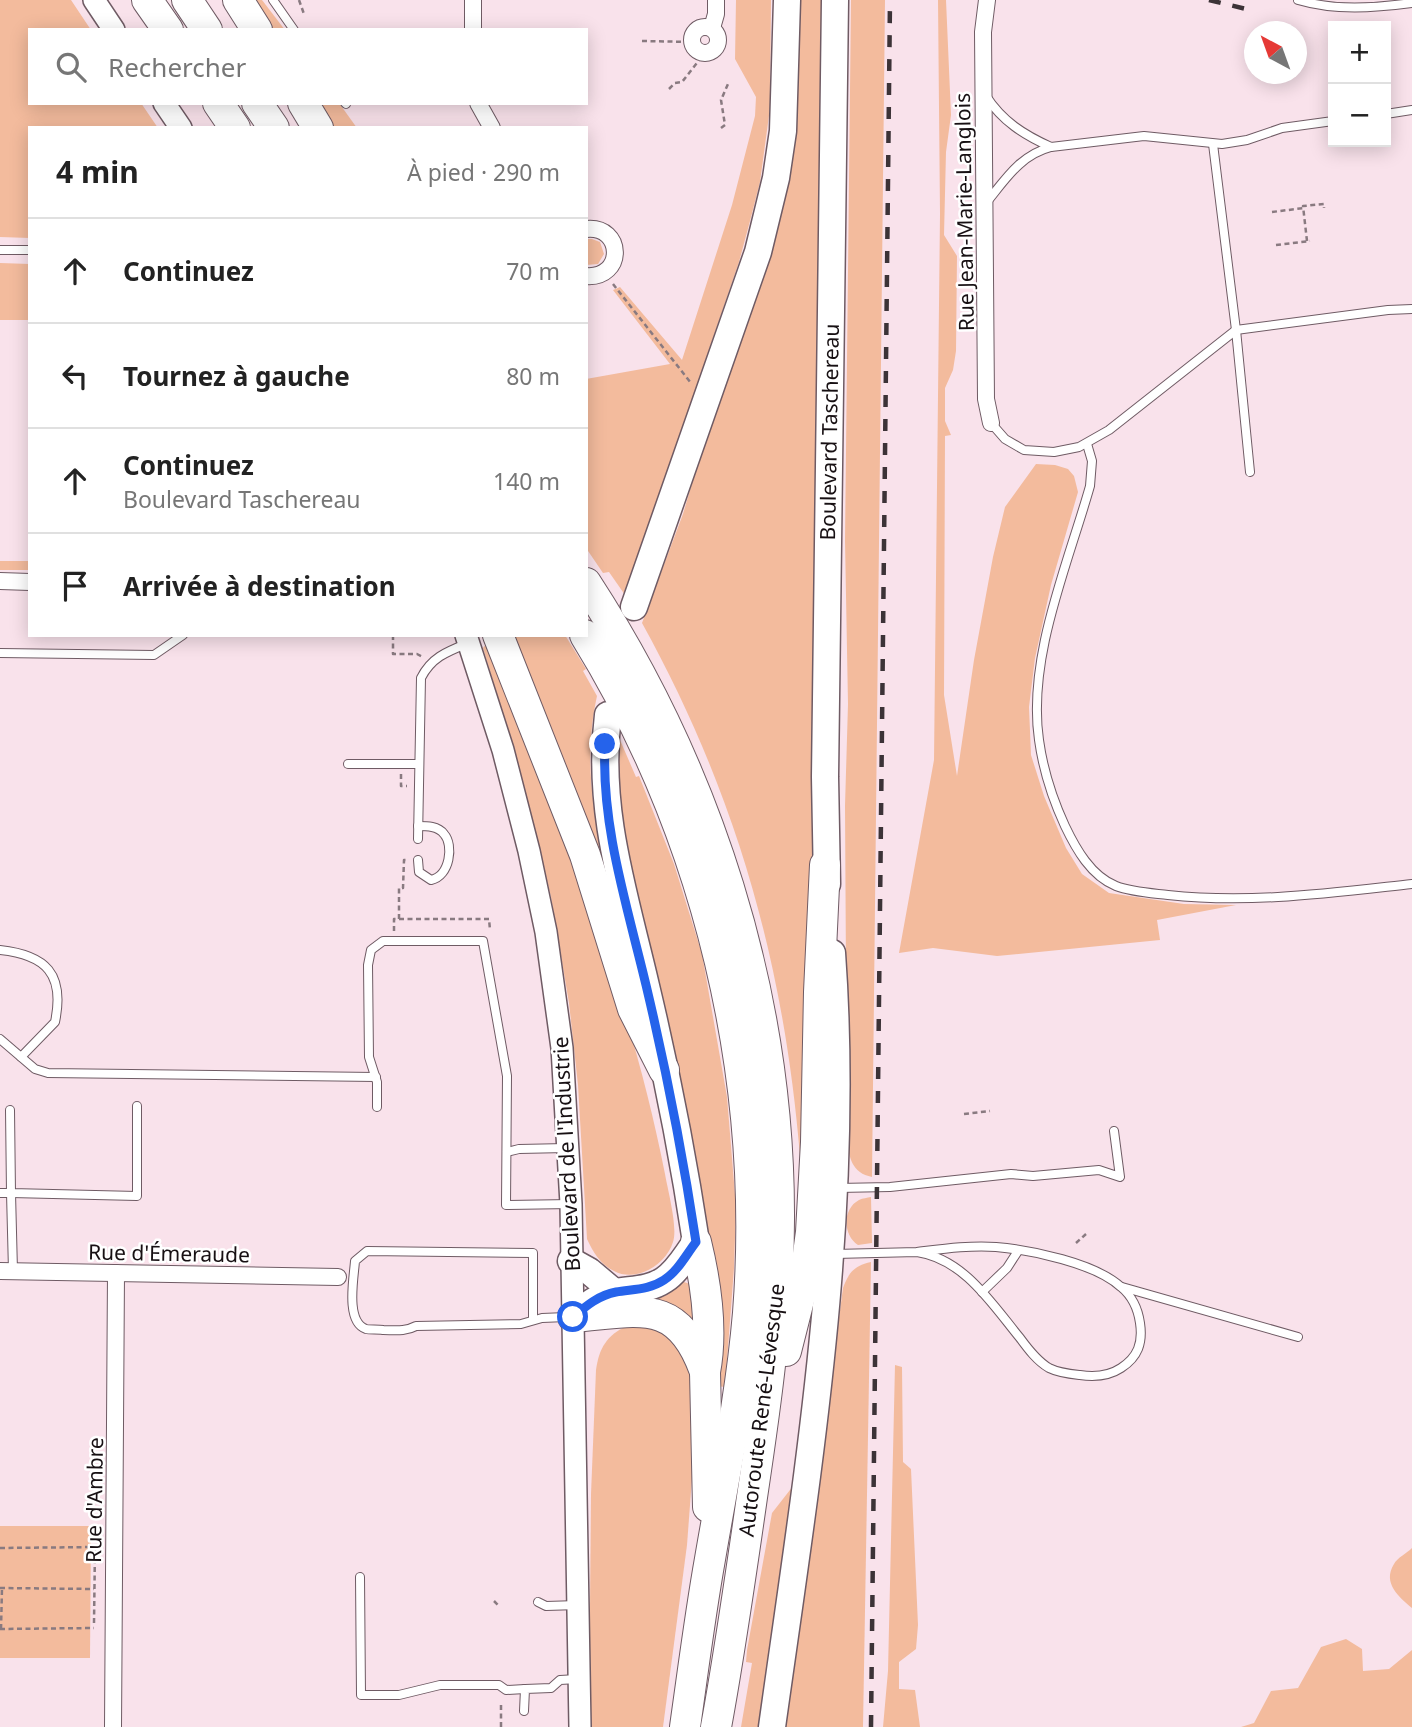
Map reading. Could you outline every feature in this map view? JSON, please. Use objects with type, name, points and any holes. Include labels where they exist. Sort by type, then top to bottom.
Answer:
[{"type":"highway","points":[[147,0],[167,28]]},
{"type":"highway","points":[[187,0],[206,28]]},
{"type":"highway","points":[[238,0],[256,28]]},
{"type":"highway","points":[[219,105],[233,126]]},
{"type":"highway","points":[[258,105],[273,126]]},
{"type":"highway","points":[[304,105],[317,126]]},
{"type":"highway","name":"Autoroute René-Lévesque","points":[[588,586],[640,673],[692,782],[727,880],[760,1012],[775,1133],[779,1215],[773,1342],[716,1727]]},
{"type":"highway","points":[[499,637],[581,843],[633,1009],[664,1070]]},
{"type":"highway","name":"Autoroute René-Lévesque","points":[[586,637],[640,736],[680,830],[700,889],[720,961],[740,1068],[750,1175],[750,1287],[738,1404],[710,1560],[685,1727]]},
{"type":"highway","points":[[758,1453],[801,1294],[811,1232],[825,865]]},
{"type":"highway","points":[[696,1242],[702,1270],[709,1351],[705,1372],[710,1560]]},
{"type":"highway","points":[[573,1317],[640,1312],[663,1316],[689,1335],[705,1372]]},
{"type":"highway","points":[[723,1727],[725,1677]]},
{"type":"main road","points":[[634,607],[758,252],[776,178],[783,131],[787,0]]},
{"type":"main road","name":"Boulevard Taschereau","points":[[772,1727],[811,1444],[832,1254],[835,1188],[835,1002],[825,865],[835,0]]},
{"type":"main road","points":[[573,1317],[594,1299],[614,1292],[646,1289],[662,1282],[676,1270],[696,1242],[664,1070],[610,833],[604,785],[608,715]]},
{"type":"main road","points":[[571,1261],[589,1271],[614,1292]]},
{"type":"street","points":[[94,0],[113,28]]},
{"type":"street","points":[[472,28],[473,0]]},
{"type":"street","points":[[712,28],[716,0]]},
{"type":"street","name":"Rue Jean-Marie-Langlois","points":[[987,0],[983,33],[984,206],[986,399],[991,423]]},
{"type":"street","points":[[699,28],[712,28],[718,35],[718,44],[713,51],[698,48],[693,34],[699,28]]},
{"type":"street","points":[[165,105],[180,126]]},
{"type":"street","points":[[479,105],[491,126]]},
{"type":"street","points":[[588,229],[598,229],[611,237],[615,252],[610,267],[605,272],[588,276]]},
{"type":"street","points":[[0,581],[28,582]]},
{"type":"street","name":"Boulevard de l'Industrie","points":[[467,639],[503,750],[537,885],[560,1026],[571,1204],[580,1727]]},
{"type":"street","name":"Rue d'Émeraude","points":[[6,1271],[338,1278]]},
{"type":"street","name":"Rue d'Ambre","points":[[113,1727],[116,1273]]},
{"type":"lane","points":[[274,0],[293,28]]},
{"type":"lane","points":[[1298,0],[1338,7],[1412,3]]},
{"type":"lane","points":[[984,93],[998,113],[1018,130],[1051,146]]},
{"type":"lane","points":[[1391,113],[1412,110]]},
{"type":"lane","points":[[984,206],[1020,161],[1031,153],[1051,146],[1144,136],[1213,144],[1240,142],[1282,128],[1328,122]]},
{"type":"lane","points":[[1213,144],[1250,472]]},
{"type":"lane","points":[[0,250],[28,250]]},
{"type":"lane","points":[[991,423],[1005,439],[1024,450],[1054,452],[1087,444],[1236,330],[1412,309]]},
{"type":"lane","points":[[1087,444],[1092,461],[1090,486],[1042,657],[1038,720],[1039,740],[1058,811],[1083,858],[1114,886],[1145,892],[1226,900],[1326,894],[1412,884]]},
{"type":"lane","points":[[0,653],[154,655],[180,637]]},
{"type":"lane","points":[[418,839],[421,678],[436,657],[467,639]]},
{"type":"lane","points":[[348,764],[419,764]]},
{"type":"lane","points":[[414,860],[419,872],[431,880],[440,876],[447,867],[447,842],[444,833],[433,827],[418,826]]},
{"type":"lane","points":[[377,1107],[376,1077],[369,1057],[368,964],[371,950],[383,941],[483,941],[507,1076],[506,1205],[571,1204]]},
{"type":"lane","points":[[0,950],[33,957],[48,967],[56,980],[55,1021],[21,1057]]},
{"type":"lane","points":[[0,1039],[35,1069],[48,1073],[376,1077]]},
{"type":"lane","points":[[0,1194],[136,1196],[137,1106]]},
{"type":"lane","points":[[6,1271],[11,1193],[10,1110]]},
{"type":"lane","points":[[835,1188],[890,1187],[1011,1174],[1033,1176],[1099,1170],[1120,1177],[1114,1131]]},
{"type":"lane","points":[[507,1152],[519,1149],[569,1148]]},
{"type":"lane","points":[[832,1254],[995,1247],[1018,1251],[1086,1268],[1122,1287],[1298,1337]]},
{"type":"lane","points":[[533,1320],[533,1253],[367,1251],[355,1261],[352,1307],[354,1316],[366,1329],[408,1330],[416,1326],[521,1324],[533,1320],[573,1317]]},
{"type":"lane","points":[[982,1292],[1007,1268],[1018,1251]]},
{"type":"lane","points":[[917,1252],[956,1267],[982,1292],[1033,1354],[1049,1368],[1060,1372],[1097,1376],[1116,1371],[1130,1362],[1141,1345],[1140,1321],[1136,1307],[1122,1287]]},
{"type":"lane","points":[[360,1577],[361,1695],[399,1695],[440,1685],[499,1685],[506,1689],[551,1688],[561,1680],[579,1679]]},
{"type":"lane","points":[[538,1602],[546,1606],[578,1605]]},
{"type":"lane","points":[[524,1689],[524,1711]]},
{"type":"path","points":[[299,0],[304,15]]},
{"type":"path","points":[[642,41],[698,48],[682,82],[675,83],[669,89]]},
{"type":"path","points":[[721,128],[725,125],[721,100],[728,84]]},
{"type":"path","points":[[1272,212],[1324,204],[1324,208]]},
{"type":"path","points":[[1276,245],[1308,241],[1304,208]]},
{"type":"path","points":[[611,281],[694,386]]},
{"type":"path","points":[[393,637],[393,654],[417,654],[423,658]]},
{"type":"path","points":[[401,771],[401,786],[407,785]]},
{"type":"path","points":[[399,919],[399,888],[403,888],[404,860],[414,860]]},
{"type":"path","points":[[394,930],[394,919],[489,919]]},
{"type":"path","points":[[964,1114],[990,1111]]},
{"type":"path","points":[[1076,1242],[1086,1234]]},
{"type":"path","points":[[94,1623],[95,1547]]},
{"type":"path","points":[[0,1548],[104,1547]]},
{"type":"path","points":[[94,1590],[1,1588],[1,1629],[94,1628]]},
{"type":"path","points":[[494,1601],[498,1605]]},
{"type":"path","points":[[501,1727],[502,1703]]},
{"type":"shaded area","points":[[0,0],[71,0],[90,28],[28,28],[28,105],[142,105],[157,126],[28,126],[28,238],[0,237]]},
{"type":"shaded area","points":[[250,0],[262,0],[283,28],[269,28]]},
{"type":"shaded area","points":[[736,0],[771,0],[770,108],[760,182],[739,262],[625,595],[609,572],[603,573],[588,551],[588,379],[670,364],[613,290],[620,287],[682,360],[732,205],[755,116],[756,97],[735,59]]},
{"type":"shaded area","points":[[799,0],[825,0],[814,848],[805,1157],[800,1156],[782,1015],[768,947],[750,881],[729,815],[704,751],[642,623],[683,514],[783,205],[793,155],[797,116]]},
{"type":"shaded area","points":[[851,0],[885,0],[872,1177],[860,1172],[853,1164],[847,1140],[845,806],[848,704],[845,541]]},
{"type":"shaded area","points":[[938,0],[946,0],[951,115],[946,152],[944,235],[957,256],[956,351],[953,370],[945,388],[945,421],[951,435],[945,436],[944,695],[957,776],[974,660],[1005,507],[1036,464],[1068,469],[1074,476],[1078,492],[1051,585],[1035,658],[1029,707],[1031,755],[1044,796],[1066,848],[1082,874],[1109,893],[1184,904],[1236,905],[1157,920],[1160,940],[997,956],[933,948],[899,953],[934,760],[940,214]]},
{"type":"shaded area","points":[[318,105],[340,105],[356,126],[331,126]]},
{"type":"shaded area","points":[[588,239],[600,242],[604,254],[598,264],[588,265]]},
{"type":"shaded area","points":[[0,263],[28,264],[28,320],[0,320]]},
{"type":"shaded area","points":[[0,561],[28,561],[28,570],[0,570]]},
{"type":"shaded area","points":[[508,637],[566,637],[586,669],[583,671],[597,696],[592,726],[591,785],[600,841],[622,928]]},
{"type":"shaded area","points":[[487,643],[589,904],[612,971],[650,1106],[670,1199],[674,1236],[664,1258],[649,1270],[632,1275],[614,1271],[605,1265],[587,1239],[578,1085],[569,1003],[551,897],[520,771],[483,648]]},
{"type":"shaded area","points":[[620,740],[636,777],[639,776],[674,864],[702,954],[727,1097],[736,1207],[725,1387],[716,1386],[625,864],[617,763]]},
{"type":"shaded area","points":[[871,1197],[872,1243],[858,1245],[849,1235],[847,1216],[853,1204],[860,1199]]},
{"type":"shaded area","points":[[871,1262],[863,1727],[785,1727],[843,1288],[853,1270]]},
{"type":"shaded area","points":[[681,1281],[693,1285],[700,1327],[650,1299]]},
{"type":"shaded area","points":[[627,1326],[651,1326],[676,1340],[691,1371],[696,1425],[687,1545],[663,1727],[591,1727],[591,1494],[596,1370],[605,1343]]},
{"type":"shaded area","points":[[895,1365],[902,1367],[903,1462],[911,1469],[918,1625],[916,1649],[899,1662],[899,1689],[915,1690],[920,1727],[883,1727],[888,1671]]},
{"type":"shaded area","points":[[797,1481],[764,1727],[741,1727],[752,1663],[746,1662],[747,1650],[772,1513]]},
{"type":"shaded area","points":[[0,1526],[91,1526],[90,1658],[0,1658]]},
{"type":"shaded area","points":[[1412,1548],[1412,1608],[1394,1589],[1390,1577],[1395,1562]]},
{"type":"shaded area","points":[[1346,1639],[1362,1649],[1363,1671],[1389,1669],[1412,1650],[1412,1727],[1241,1727],[1254,1723],[1271,1691],[1298,1688],[1321,1647]]},
{"type":"railway","points":[[871,1727],[890,0]]},
{"type":"railway","points":[[1209,0],[1246,9]]},
{"type":"route","points":[[573,1317],[594,1299],[614,1292],[646,1289],[662,1282],[676,1270],[696,1242],[655,1027],[607,817],[604,785],[605,744]]}]
